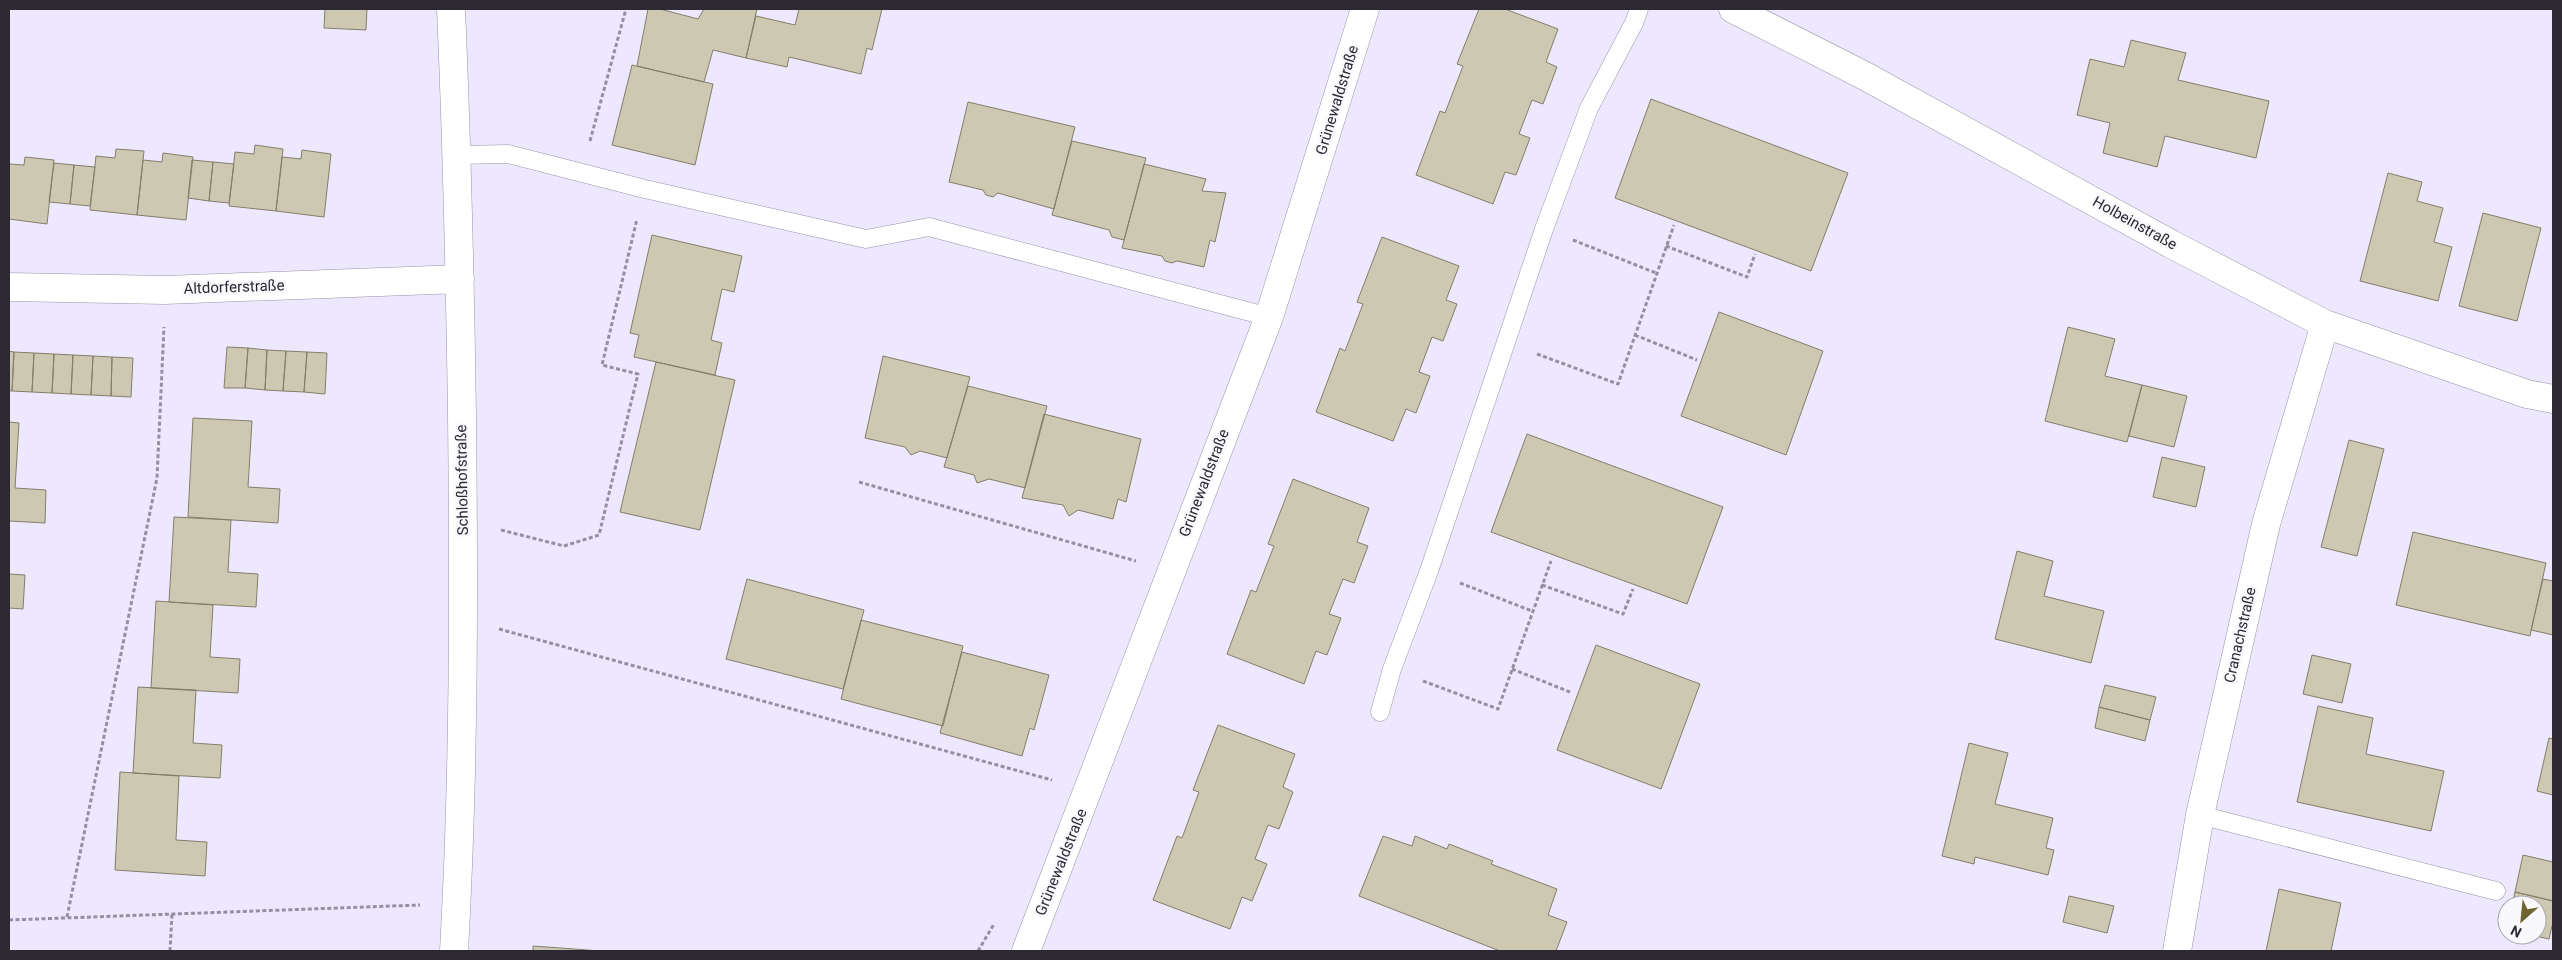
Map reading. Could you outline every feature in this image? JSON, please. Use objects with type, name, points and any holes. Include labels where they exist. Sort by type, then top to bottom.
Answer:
[{"type":"street","name":"Schloßhofstraße","points":[[451,9],[458,155],[463,520],[463,620],[454,951]]},
{"type":"street","name":"Grünewaldstraße","points":[[1026,951],[1269,316],[1365,9]]},
{"type":"street","name":"Holbeinstraße","points":[[1733,9],[1865,76],[2171,244],[2325,324],[2527,394],[2553,399]]},
{"type":"street","name":"Altdorferstraße","points":[[9,287],[165,290],[460,279]]},
{"type":"street","name":"Cranachstraße","points":[[2177,951],[2200,815],[2266,524],[2325,324]]},
{"type":"lane","points":[[1380,712],[1392,670],[1429,571],[1544,229],[1588,108],[1634,23],[1639,9]]},
{"type":"lane","points":[[458,155],[508,154],[645,189],[866,239],[929,227],[1269,316]]},
{"type":"lane","points":[[2200,815],[2496,891]]},
{"type":"path","points":[[581,172],[626,9]]},
{"type":"path","points":[[463,520],[564,546],[599,535],[638,374],[602,365],[645,189]]},
{"type":"path","points":[[1506,342],[1618,384],[1674,225]]},
{"type":"path","points":[[1544,229],[1656,273]]},
{"type":"path","points":[[1666,246],[1747,276],[1755,254]]},
{"type":"path","points":[[67,917],[157,478],[165,290]]},
{"type":"path","points":[[1635,335],[1697,360]]},
{"type":"path","points":[[859,482],[1170,571]]},
{"type":"path","points":[[1392,670],[1498,709],[1551,561]]},
{"type":"path","points":[[1429,571],[1532,611]]},
{"type":"path","points":[[1542,585],[1623,614],[1633,590]]},
{"type":"path","points":[[463,620],[1089,790]]},
{"type":"path","points":[[1512,669],[1570,692]]},
{"type":"path","points":[[9,920],[456,904]]},
{"type":"path","points":[[170,951],[172,914]]},
{"type":"building","points":[[325,9],[367,9],[366,30],[324,28]]},
{"type":"building","points":[[648,9],[660,9],[698,19],[704,9],[757,9],[746,58],[713,50],[704,82],[637,66]]},
{"type":"building","points":[[799,9],[882,9],[872,50],[867,48],[861,74],[789,57],[787,67],[746,58],[756,16],[795,25]]},
{"type":"building","points":[[1479,9],[1505,9],[1558,29],[1546,62],[1557,67],[1543,104],[1532,100],[1519,134],[1530,138],[1516,175],[1505,172],[1493,204],[1416,175],[1440,111],[1445,113],[1463,66],[1457,64]]},
{"type":"building","points":[[2131,40],[2186,53],[2178,80],[2269,101],[2256,158],[2165,136],[2157,167],[2103,153],[2110,123],[2077,115],[2090,59],[2124,67]]},
{"type":"building","points":[[632,65],[713,84],[695,165],[612,145]]},
{"type":"building","points":[[1651,99],[1848,173],[1811,271],[1615,198]]},
{"type":"building","points":[[968,102],[1075,127],[1054,209],[998,193],[993,197],[986,195],[983,190],[949,182]]},
{"type":"building","points":[[1072,141],[1146,158],[1124,240],[1112,237],[1109,230],[1052,215]]},
{"type":"building","points":[[255,145],[283,149],[276,211],[229,206],[235,152],[254,154]]},
{"type":"building","points":[[116,149],[144,151],[137,215],[90,210],[96,156],[115,158]]},
{"type":"building","points":[[302,150],[331,154],[324,217],[276,211],[282,157],[301,159]]},
{"type":"building","points":[[163,153],[193,157],[186,220],[137,215],[143,160],[162,162]]},
{"type":"building","points":[[25,157],[54,160],[47,224],[9,219],[9,164],[24,165]]},
{"type":"building","points":[[192,160],[213,162],[209,201],[188,198]]},
{"type":"building","points":[[213,162],[234,164],[229,203],[209,201]]},
{"type":"building","points":[[54,163],[74,165],[70,204],[49,202]]},
{"type":"building","points":[[1144,164],[1206,179],[1202,191],[1226,193],[1215,242],[1210,240],[1204,267],[1177,261],[1172,263],[1165,261],[1162,256],[1122,248]]},
{"type":"building","points":[[74,165],[95,167],[90,206],[70,204]]},
{"type":"building","points":[[2388,173],[2422,182],[2417,201],[2443,208],[2434,242],[2452,247],[2438,301],[2360,281]]},
{"type":"building","points":[[2483,213],[2541,228],[2517,321],[2459,306]]},
{"type":"building","points":[[652,235],[742,256],[734,292],[722,289],[711,340],[722,343],[715,375],[634,357],[639,335],[630,333]]},
{"type":"building","points":[[1382,237],[1459,266],[1446,300],[1457,304],[1443,341],[1432,337],[1419,372],[1430,376],[1416,413],[1406,409],[1393,441],[1316,412],[1340,348],[1345,351],[1363,304],[1357,302]]},
{"type":"building","points":[[1719,312],[1823,351],[1786,455],[1681,416]]},
{"type":"building","points":[[2068,327],[2115,339],[2105,376],[2142,385],[2127,442],[2045,421]]},
{"type":"building","points":[[227,347],[248,348],[245,388],[224,388]]},
{"type":"building","points":[[248,348],[267,350],[265,390],[245,388]]},
{"type":"building","points":[[267,350],[286,351],[283,391],[265,390]]},
{"type":"building","points":[[9,351],[14,352],[12,391],[9,391]]},
{"type":"building","points":[[286,351],[307,352],[304,392],[283,391]]},
{"type":"building","points":[[14,352],[34,353],[32,392],[12,391]]},
{"type":"building","points":[[307,352],[327,353],[325,394],[304,392]]},
{"type":"building","points":[[34,353],[54,354],[52,393],[32,392]]},
{"type":"building","points":[[54,354],[73,355],[71,394],[52,393]]},
{"type":"building","points":[[73,355],[93,356],[91,395],[71,394]]},
{"type":"building","points":[[93,356],[112,357],[111,396],[91,395]]},
{"type":"building","points":[[883,356],[970,377],[947,458],[920,451],[911,455],[905,447],[865,438]]},
{"type":"building","points":[[112,357],[133,358],[131,397],[111,396]]},
{"type":"building","points":[[656,362],[735,380],[700,530],[620,512]]},
{"type":"building","points":[[2142,385],[2187,396],[2174,447],[2129,436]]},
{"type":"building","points":[[968,386],[1047,406],[1025,488],[989,479],[977,483],[974,475],[944,467]]},
{"type":"building","points":[[1044,414],[1141,439],[1126,502],[1118,499],[1113,519],[1078,510],[1069,516],[1063,505],[1022,498]]},
{"type":"building","points":[[193,418],[252,421],[248,487],[280,489],[278,523],[188,517]]},
{"type":"building","points":[[9,422],[19,423],[15,488],[46,490],[45,523],[9,521]]},
{"type":"building","points":[[1527,434],[1723,507],[1687,604],[1491,532]]},
{"type":"building","points":[[2349,440],[2384,449],[2357,556],[2321,547]]},
{"type":"building","points":[[2162,457],[2205,467],[2196,507],[2153,497]]},
{"type":"building","points":[[1293,479],[1369,508],[1357,542],[1368,546],[1354,583],[1343,579],[1329,614],[1341,618],[1327,655],[1316,651],[1304,684],[1227,654],[1251,590],[1256,592],[1274,546],[1268,544]]},
{"type":"building","points":[[174,517],[231,520],[228,572],[258,574],[256,607],[169,602]]},
{"type":"building","points":[[2413,532],[2546,563],[2530,636],[2396,605]]},
{"type":"building","points":[[2017,551],[2053,561],[2044,596],[2104,611],[2091,663],[1995,639]]},
{"type":"building","points":[[9,574],[25,575],[23,609],[9,608]]},
{"type":"building","points":[[747,579],[864,610],[843,689],[726,659]]},
{"type":"building","points":[[2543,579],[2553,581],[2553,635],[2531,630]]},
{"type":"building","points":[[156,601],[213,605],[210,657],[240,659],[238,693],[151,688]]},
{"type":"building","points":[[861,620],[963,646],[943,726],[841,699]]},
{"type":"building","points":[[1596,645],[1700,684],[1661,789],[1557,750]]},
{"type":"building","points":[[962,652],[1049,675],[1034,730],[1030,728],[1022,756],[940,733]]},
{"type":"building","points":[[2312,655],[2351,664],[2342,703],[2303,694]]},
{"type":"building","points":[[2105,685],[2156,697],[2150,720],[2099,707]]},
{"type":"building","points":[[138,687],[196,690],[193,743],[222,745],[220,778],[133,773]]},
{"type":"building","points":[[2318,706],[2373,718],[2366,754],[2444,771],[2431,831],[2297,802]]},
{"type":"building","points":[[2099,707],[2150,720],[2145,741],[2095,728]]},
{"type":"building","points":[[1218,725],[1295,754],[1283,787],[1293,792],[1279,829],[1268,825],[1255,859],[1267,864],[1252,901],[1242,897],[1230,929],[1153,900],[1177,836],[1182,838],[1199,792],[1193,790]]},
{"type":"building","points":[[2549,738],[2553,739],[2553,795],[2537,791]]},
{"type":"building","points":[[1969,743],[2008,753],[1995,804],[2053,818],[2046,848],[2054,850],[2048,875],[1975,857],[1974,864],[1942,856]]},
{"type":"building","points":[[120,772],[179,776],[176,840],[207,842],[205,876],[115,870]]},
{"type":"building","points":[[1383,836],[1412,846],[1415,836],[1447,849],[1449,844],[1493,861],[1491,864],[1557,889],[1548,915],[1567,922],[1556,951],[1500,951],[1359,896]]},
{"type":"building","points":[[2523,855],[2553,862],[2553,901],[2547,900],[2547,895],[2528,895],[2515,892]]},
{"type":"building","points":[[2279,889],[2341,903],[2331,951],[2266,951]]},
{"type":"building","points":[[2515,892],[2528,895],[2514,895]]},
{"type":"building","points":[[2069,896],[2114,906],[2107,933],[2063,922]]},
{"type":"building","points":[[2547,900],[2553,901],[2553,922],[2549,939],[2547,939]]},
{"type":"building","points":[[533,946],[601,951],[533,951]]}]
